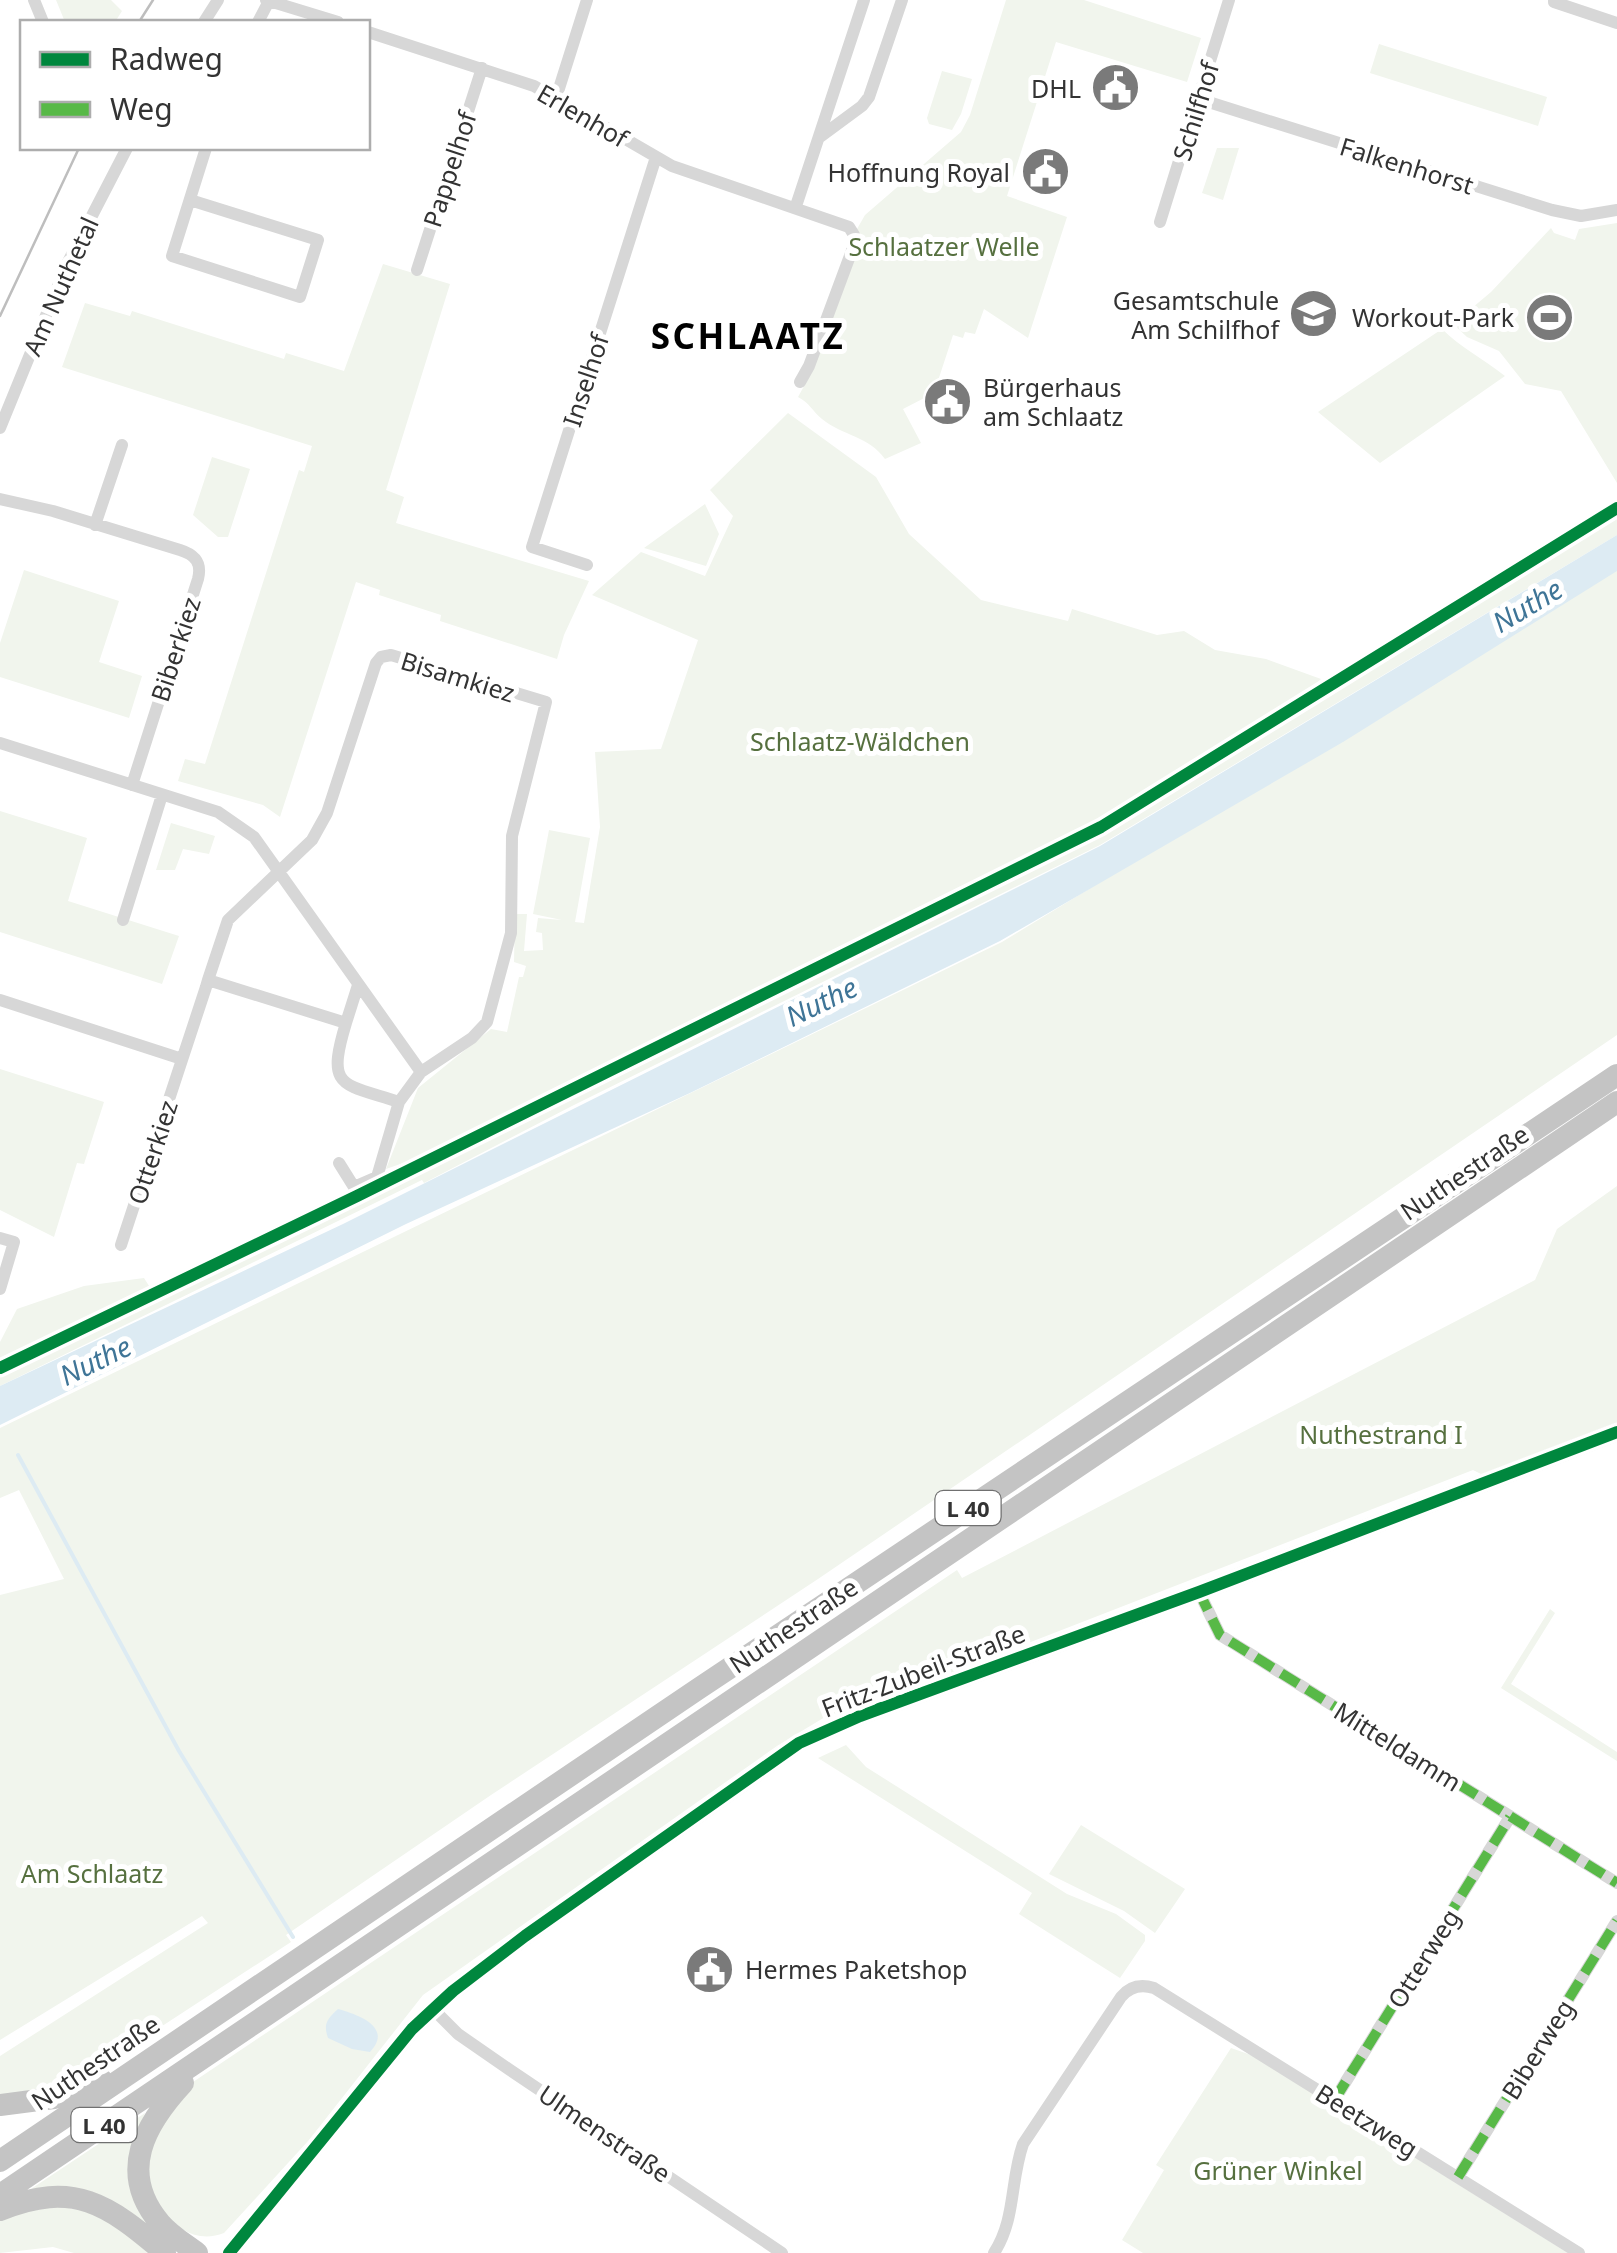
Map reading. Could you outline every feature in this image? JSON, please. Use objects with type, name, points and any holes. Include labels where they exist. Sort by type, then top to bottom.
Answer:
[{"type":"highway","name":"Nuthestraße","points":[[0,2161],[1617,1074]]},
{"type":"highway","name":"Nuthestraße","points":[[0,2195],[1617,1102]]},
{"type":"highway","points":[[197,2253],[162,2226],[152,2212],[140,2176],[139,2157],[145,2132],[158,2110],[207,2056]]},
{"type":"highway","points":[[0,2105],[54,2098],[142,2063]]},
{"type":"highway","points":[[0,2210],[29,2198],[54,2194],[84,2199],[114,2214],[165,2253]]},
{"type":"street","points":[[556,98],[587,0]]},
{"type":"street","points":[[796,206],[864,0]]},
{"type":"street","points":[[820,136],[870,96],[902,0]]},
{"type":"street","name":"Schilfhof","points":[[1160,222],[1229,0]]},
{"type":"street","points":[[1554,0],[1617,22]]},
{"type":"street","points":[[267,1],[331,20]]},
{"type":"street","name":"Erlenhof","points":[[370,33],[482,68],[556,98],[672,166],[843,223],[854,235],[816,349],[800,382]]},
{"type":"street","name":"Pappelhof","points":[[417,270],[482,68]]},
{"type":"street","name":"Falkenhorst","points":[[1200,99],[1552,210],[1582,216],[1617,210]]},
{"type":"street","name":"Am Nuthetal","points":[[0,428],[60,281],[126,150]]},
{"type":"street","points":[[190,200],[318,240],[300,297],[172,256],[205,150]]},
{"type":"street","name":"Inselhof","points":[[587,565],[532,548],[656,157]]},
{"type":"street","points":[[96,525],[122,445]]},
{"type":"street","name":"Biberkiez","points":[[0,499],[53,510],[189,553],[199,563],[200,571],[132,785]]},
{"type":"street","name":"Bisamkiez","points":[[278,871],[312,840],[326,813],[381,657],[391,655],[546,702],[512,836],[510,933],[487,1022],[472,1038],[421,1072],[398,1102],[377,1178],[354,1187],[340,1164]]},
{"type":"street","points":[[0,743],[218,812],[241,826],[254,837],[421,1072]]},
{"type":"street","points":[[123,920],[162,794]]},
{"type":"street","name":"Otterkiez","points":[[122,1246],[228,920],[278,871]]},
{"type":"street","points":[[208,980],[346,1023]]},
{"type":"street","points":[[358,985],[336,1058],[337,1073],[346,1085],[398,1102]]},
{"type":"street","points":[[0,1000],[182,1058]]},
{"type":"street","points":[[0,1238],[14,1242],[0,1289]]},
{"type":"street","name":"Fritz-Zubeil-Straße","points":[[229,2253],[432,2008],[525,1936],[799,1743],[848,1720],[1617,1432]]},
{"type":"street","name":"Mitteldamm","points":[[1198,1592],[1220,1636],[1617,1883]]},
{"type":"street","name":"Otterweg","points":[[1335,2099],[1510,1816]]},
{"type":"street","name":"Biberweg","points":[[1458,2176],[1617,1921]]},
{"type":"street","name":"Beetzweg","points":[[994,2253],[1009,2224],[1016,2164],[1036,2120],[1124,1993],[1140,1986],[1154,1988],[1579,2253]]},
{"type":"street","name":"Ulmenstraße","points":[[432,2008],[471,2043],[782,2253]]},
{"type":"green space","points":[[56,0],[111,0],[122,11],[116,20],[64,20]]},
{"type":"green space","name":"Schlaatzer Welle","points":[[1006,0],[1084,0],[1201,38],[1187,82],[1056,42],[1007,196],[1067,217],[1028,338],[984,309],[975,334],[965,332],[963,338],[953,335],[934,393],[903,409],[921,443],[885,459],[871,445],[822,419],[798,397],[814,368],[857,229],[865,215],[961,132],[970,115]]},
{"type":"green space","points":[[1379,44],[1547,97],[1538,126],[1370,73]]},
{"type":"green space","points":[[942,71],[972,79],[952,130],[929,124],[927,118]]},
{"type":"green space","points":[[1217,148],[1239,148],[1223,200],[1202,193]]},
{"type":"green space","points":[[1617,223],[1617,483],[1561,391],[1525,384],[1499,351],[1467,337],[1453,324],[1491,292],[1551,228],[1554,233],[1575,240],[1579,229]]},
{"type":"green space","points":[[383,264],[450,284],[386,490],[404,497],[396,523],[589,581],[557,659],[440,621],[441,615],[379,595],[380,590],[356,582],[280,817],[263,805],[178,781],[185,759],[205,764],[299,470],[304,472],[312,446],[62,367],[85,303],[130,316],[132,311],[284,359],[286,353],[344,371]]},
{"type":"green space","points":[[1442,329],[1505,376],[1380,463],[1318,412]]},
{"type":"green space","name":"Schlaatz-Wäldchen","points":[[788,413],[876,477],[909,534],[981,600],[1068,621],[1072,609],[1157,635],[1184,631],[1215,650],[1266,659],[1321,679],[1305,695],[1105,826],[1617,512],[1617,535],[1100,845],[424,1183],[422,1180],[0,1386],[0,1342],[17,1309],[84,1286],[144,1278],[151,1289],[417,1162],[415,1159],[386,1169],[418,1088],[491,1029],[507,1032],[519,977],[523,977],[526,966],[514,962],[515,914],[527,914],[524,951],[543,950],[542,933],[536,932],[538,918],[562,920],[533,914],[549,830],[590,838],[575,922],[584,923],[600,827],[595,752],[661,749],[698,640],[592,595],[641,552],[705,576],[733,516],[710,490]]},
{"type":"green space","points":[[212,457],[250,469],[228,537],[218,537],[193,515]]},
{"type":"green space","points":[[705,504],[719,534],[706,566],[644,548]]},
{"type":"green space","name":"Am Schlaatz","points":[[1617,567],[1617,1035],[818,1579],[286,1935],[291,1942],[104,2064],[54,2087],[0,2095],[0,2056],[208,1923],[202,1916],[0,2040],[0,1595],[64,1579],[19,1490],[0,1498],[0,1428],[1002,942]]},
{"type":"green space","points":[[24,570],[119,601],[99,662],[142,676],[129,718],[0,677],[0,643]]},
{"type":"green space","points":[[0,811],[87,838],[68,901],[179,936],[162,984],[0,932]]},
{"type":"green space","points":[[171,823],[215,836],[209,854],[183,849],[175,870],[156,870]]},
{"type":"green space","points":[[0,1069],[104,1102],[84,1164],[77,1163],[54,1237],[0,1210]]},
{"type":"green space","name":"Nuthestrand I","points":[[1617,1186],[1617,1424],[1483,1475],[1473,1470],[907,1690],[825,1717],[777,1746],[423,1995],[309,2140],[224,2233],[189,2233],[162,2209],[148,2174],[151,2139],[193,2082],[957,1570],[962,1578],[1535,1280],[1557,1229]]},
{"type":"green space","points":[[1550,1609],[1555,1613],[1511,1684],[1617,1752],[1617,1761],[1501,1688]]},
{"type":"green space","points":[[846,1745],[866,1767],[1067,1894],[1116,1914],[1145,1935],[1145,1941],[1120,1978],[1019,1914],[1032,1893],[818,1758]]},
{"type":"green space","points":[[1081,1825],[1185,1889],[1155,1933],[1124,1911],[1049,1874]]},
{"type":"green space","name":"Grüner Winkel","points":[[1231,2048],[1251,2055],[1568,2253],[1143,2253],[1122,2240],[1164,2170],[1156,2165]]},
{"type":"green space","points":[[145,2113],[131,2150],[153,2229],[31,2189]]},
{"type":"green space","points":[[46,2204],[96,2213],[152,2253],[74,2253],[53,2247],[0,2253],[0,2217]]},
{"type":"water","name":"Nuthe","points":[[1617,535],[1617,571],[1343,742],[1000,941],[690,1093],[406,1224],[0,1425],[0,1386],[343,1224],[1100,846]]},
{"type":"water","points":[[338,2009],[364,2019],[376,2029],[376,2044],[370,2052],[328,2038],[327,2022]]},
{"type":"waterway","points":[[18,1455],[179,1751],[293,1937]]},
{"type":"tram line","points":[[140,20],[153,0]]},
{"type":"tram line","points":[[0,316],[78,150]]},
{"type":"marked path","points":[[1199,1592],[1220,1635],[1617,1883]]},
{"type":"marked path","points":[[1335,2099],[1510,1817]]},
{"type":"marked path","points":[[1458,2177],[1617,1921]]},
{"type":"cycle path","points":[[0,1368],[357,1196],[1101,827],[1617,508]]},
{"type":"cycle path","points":[[229,2253],[412,2029],[453,1991],[799,1743],[860,1716],[1617,1432]]},
{"type":"place","name":"DHL","points":[[1116,88]]},
{"type":"place","name":"Hoffnung Royal","points":[[1045,172]]},
{"type":"place","name":"Gesamtschule Am Schilfhof","points":[[1314,314]]},
{"type":"place","name":"Workout-Park","points":[[1549,317]]},
{"type":"place","name":"Bürgerhaus am Schlaatz","points":[[948,401]]},
{"type":"place","name":"Hermes Paketshop","points":[[710,1969]]},
{"type":"district","name":"SCHLAATZ","points":[[748,335]]}]
